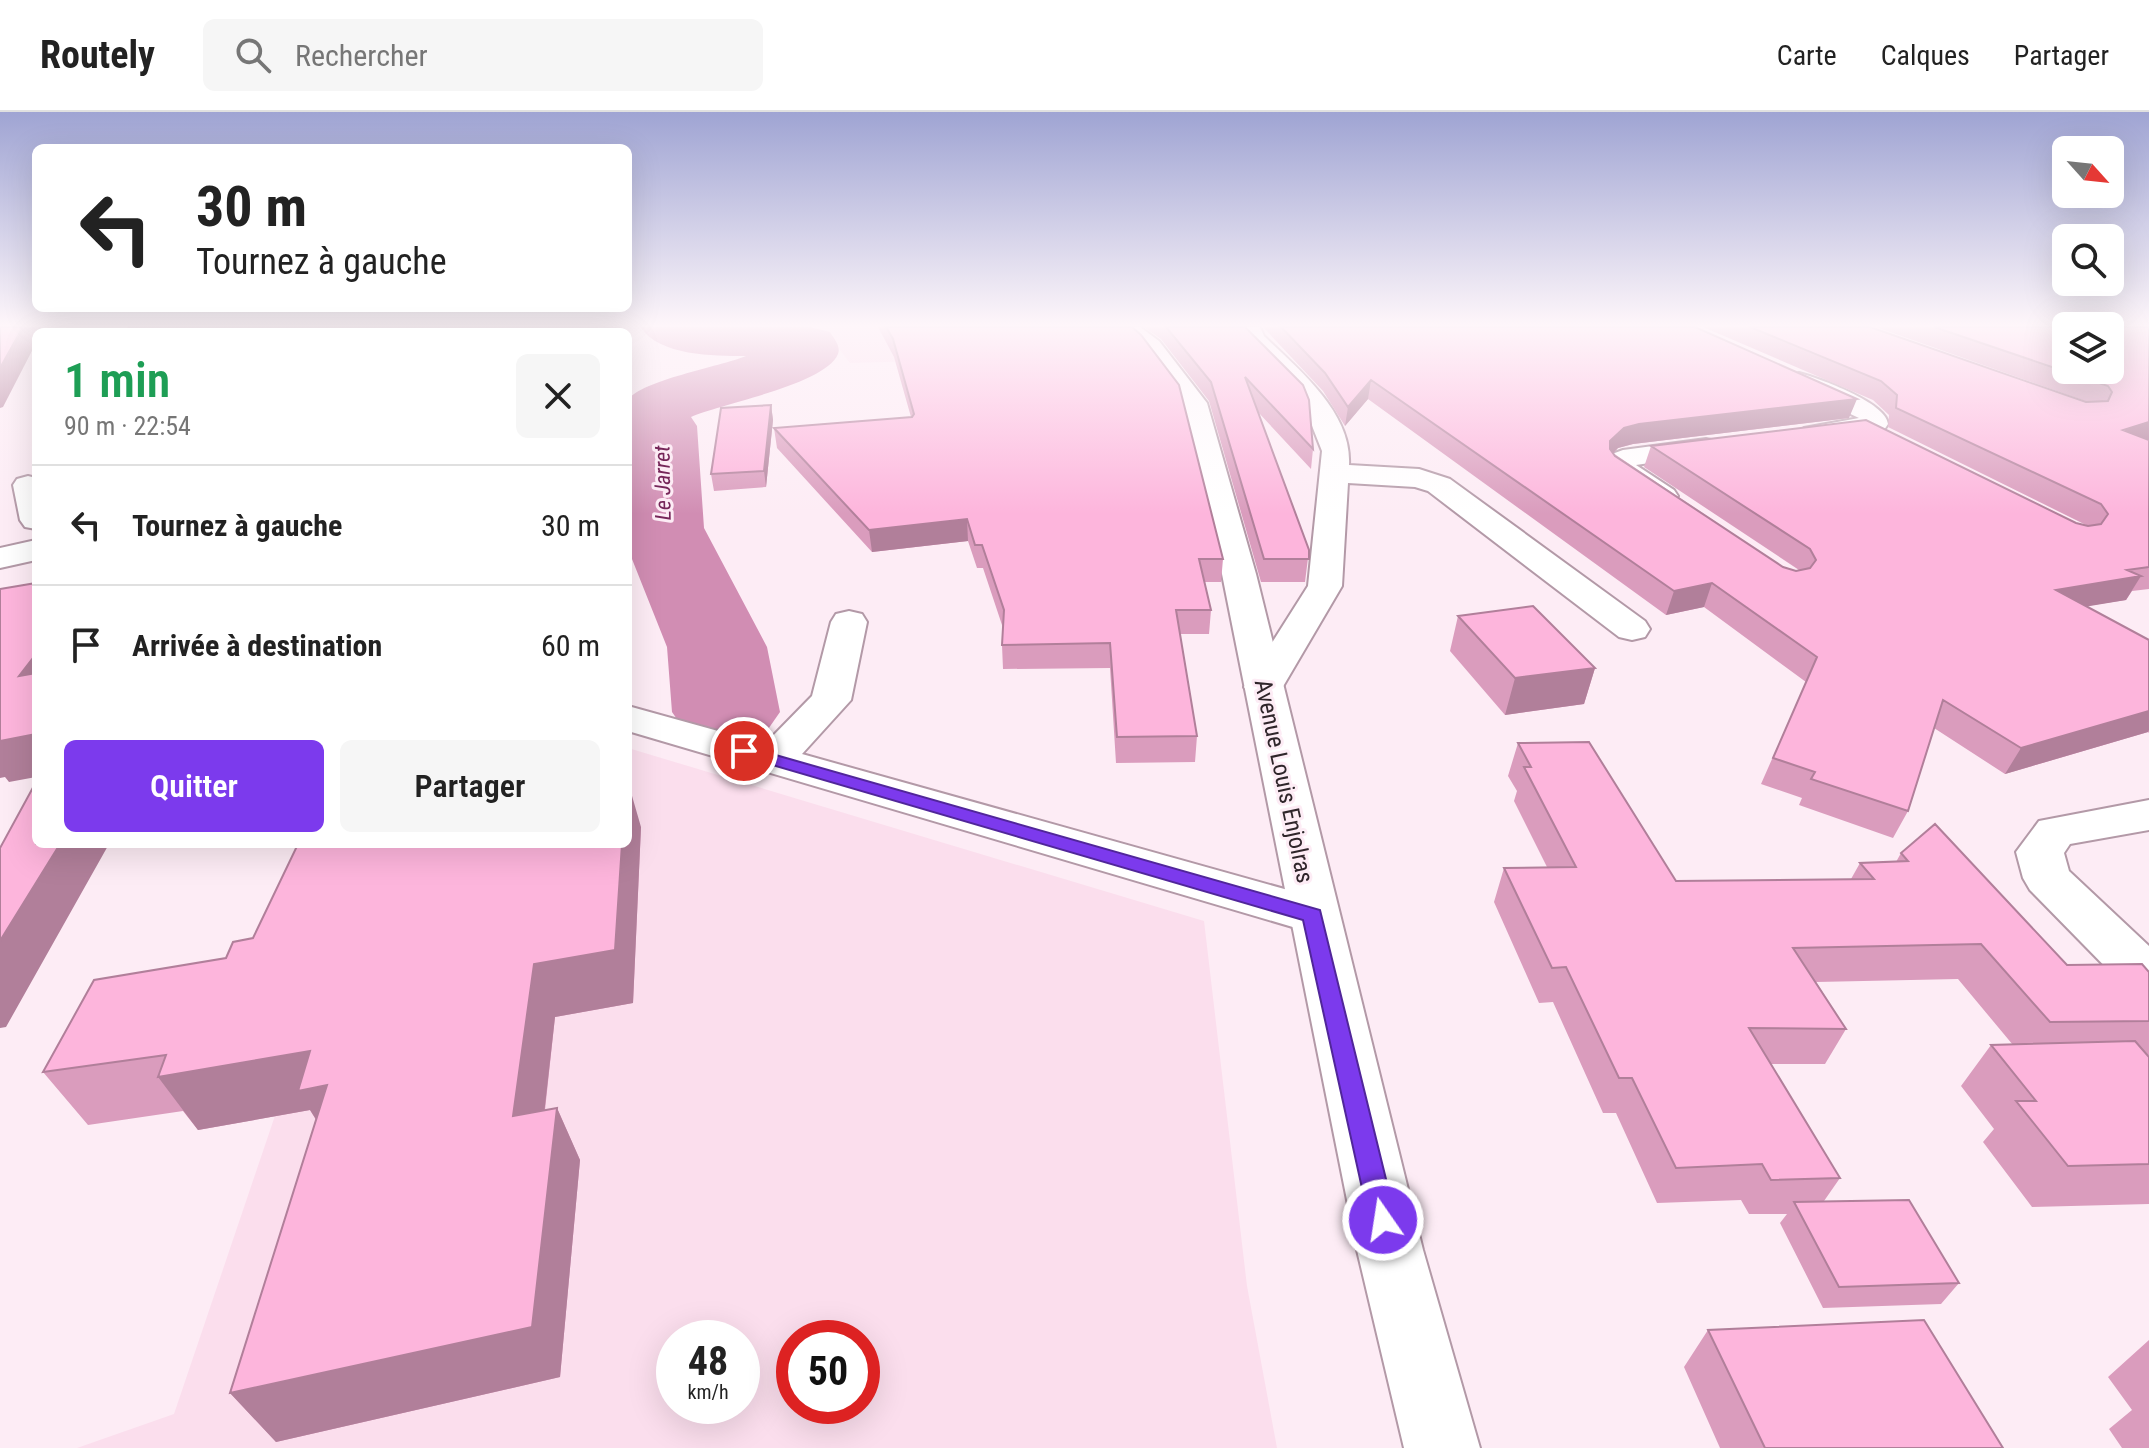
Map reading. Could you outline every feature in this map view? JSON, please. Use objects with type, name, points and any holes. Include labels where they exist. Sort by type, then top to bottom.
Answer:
[{"type":"street","name":"Avenue Louis Enjolras","points":[[1184,389],[1194,403],[1239,574],[1390,1250],[1442,1448]]},
{"type":"street","points":[[1264,687],[1325,586],[1336,451],[1315,400],[1304,389]]},
{"type":"street","points":[[1786,438],[1874,424],[1874,417],[1863,409],[1819,389]]},
{"type":"street","points":[[1862,428],[1890,443]]},
{"type":"street","points":[[1685,511],[1621,468],[1622,460],[1740,443]]},
{"type":"street","points":[[1336,473],[1396,475],[1439,485],[1632,629]]},
{"type":"street","points":[[28,485],[32,502]]},
{"type":"street","points":[[0,558],[32,551]]},
{"type":"street","points":[[773,760],[831,700],[849,622]]},
{"type":"street","points":[[632,719],[1313,915]]},
{"type":"street","points":[[2149,815],[2055,832],[2040,852],[2047,878],[2149,978]]},
{"type":"shaded area","points":[[632,749],[1204,921],[1247,1286],[1277,1448],[77,1448],[174,1414],[366,848],[632,848]]},
{"type":"building","points":[[907,389],[1180,389],[1223,559],[1199,559],[1211,610],[1176,610],[1197,736],[1117,737],[1110,643],[1002,645],[1004,610],[982,545],[975,545],[967,519],[869,530],[774,428],[912,417],[914,414]]},
{"type":"building","points":[[1213,389],[1250,389],[1309,550],[1309,559],[1264,559]]},
{"type":"building","points":[[1257,389],[1305,389],[1309,400],[1313,449]]},
{"type":"building","points":[[1336,389],[1363,389],[1348,407]]},
{"type":"building","points":[[1384,389],[1835,389],[1857,399],[1639,424],[1624,428],[1610,441],[1610,449],[1615,456],[1783,567],[1796,571],[1810,568],[1816,560],[1810,549],[1651,446],[1866,420],[2076,523],[2088,526],[2101,524],[2108,514],[2101,504],[1896,408],[1897,395],[1891,389],[2050,389],[2086,402],[2108,401],[2110,389],[2149,389],[2149,422],[2123,430],[2149,440],[2149,567],[2127,570],[2141,576],[2056,590],[2149,640],[2149,711],[2021,748],[1943,700],[1908,811],[1811,779],[1815,772],[1773,758],[1817,657],[1712,583],[1674,591]]},
{"type":"building","points":[[771,405],[764,471],[711,474],[721,408]]},
{"type":"building","points":[[32,584],[32,659],[19,676],[32,674],[32,735],[0,741],[0,589]]},
{"type":"building","points":[[1533,606],[1595,668],[1515,678],[1458,616]]},
{"type":"building","points":[[1589,742],[1676,881],[1874,879],[1860,863],[1908,861],[1901,853],[1935,824],[2067,965],[2142,964],[2149,972],[2149,1021],[2050,1022],[1981,944],[1793,948],[1846,1029],[1749,1028],[1840,1178],[1771,1180],[1762,1164],[1676,1168],[1632,1078],[1619,1078],[1566,967],[1552,968],[1504,868],[1576,867],[1524,767],[1531,767],[1518,743]]},
{"type":"building","points":[[32,789],[32,848],[58,848],[0,941],[0,848]]},
{"type":"building","points":[[296,848],[622,848],[615,950],[534,964],[513,1116],[557,1108],[532,1327],[230,1393],[327,1085],[298,1091],[310,1051],[158,1077],[166,1055],[43,1072],[94,980],[226,958],[233,942],[253,938]]},
{"type":"building","points":[[2135,1041],[2149,1057],[2149,1164],[2068,1166],[2016,1101],[2036,1101],[1991,1045]]},
{"type":"building","points":[[1909,1200],[1959,1283],[1839,1287],[1794,1202]]},
{"type":"building","points":[[1924,1320],[2003,1448],[1765,1448],[1708,1330]]},
{"type":"waterway","name":"Le Jarret","points":[[710,389],[665,403],[657,408],[654,418],[661,426],[662,528],[717,647],[726,712]]},
{"type":"route","points":[[744,751],[1313,915],[1383,1220]]}]
